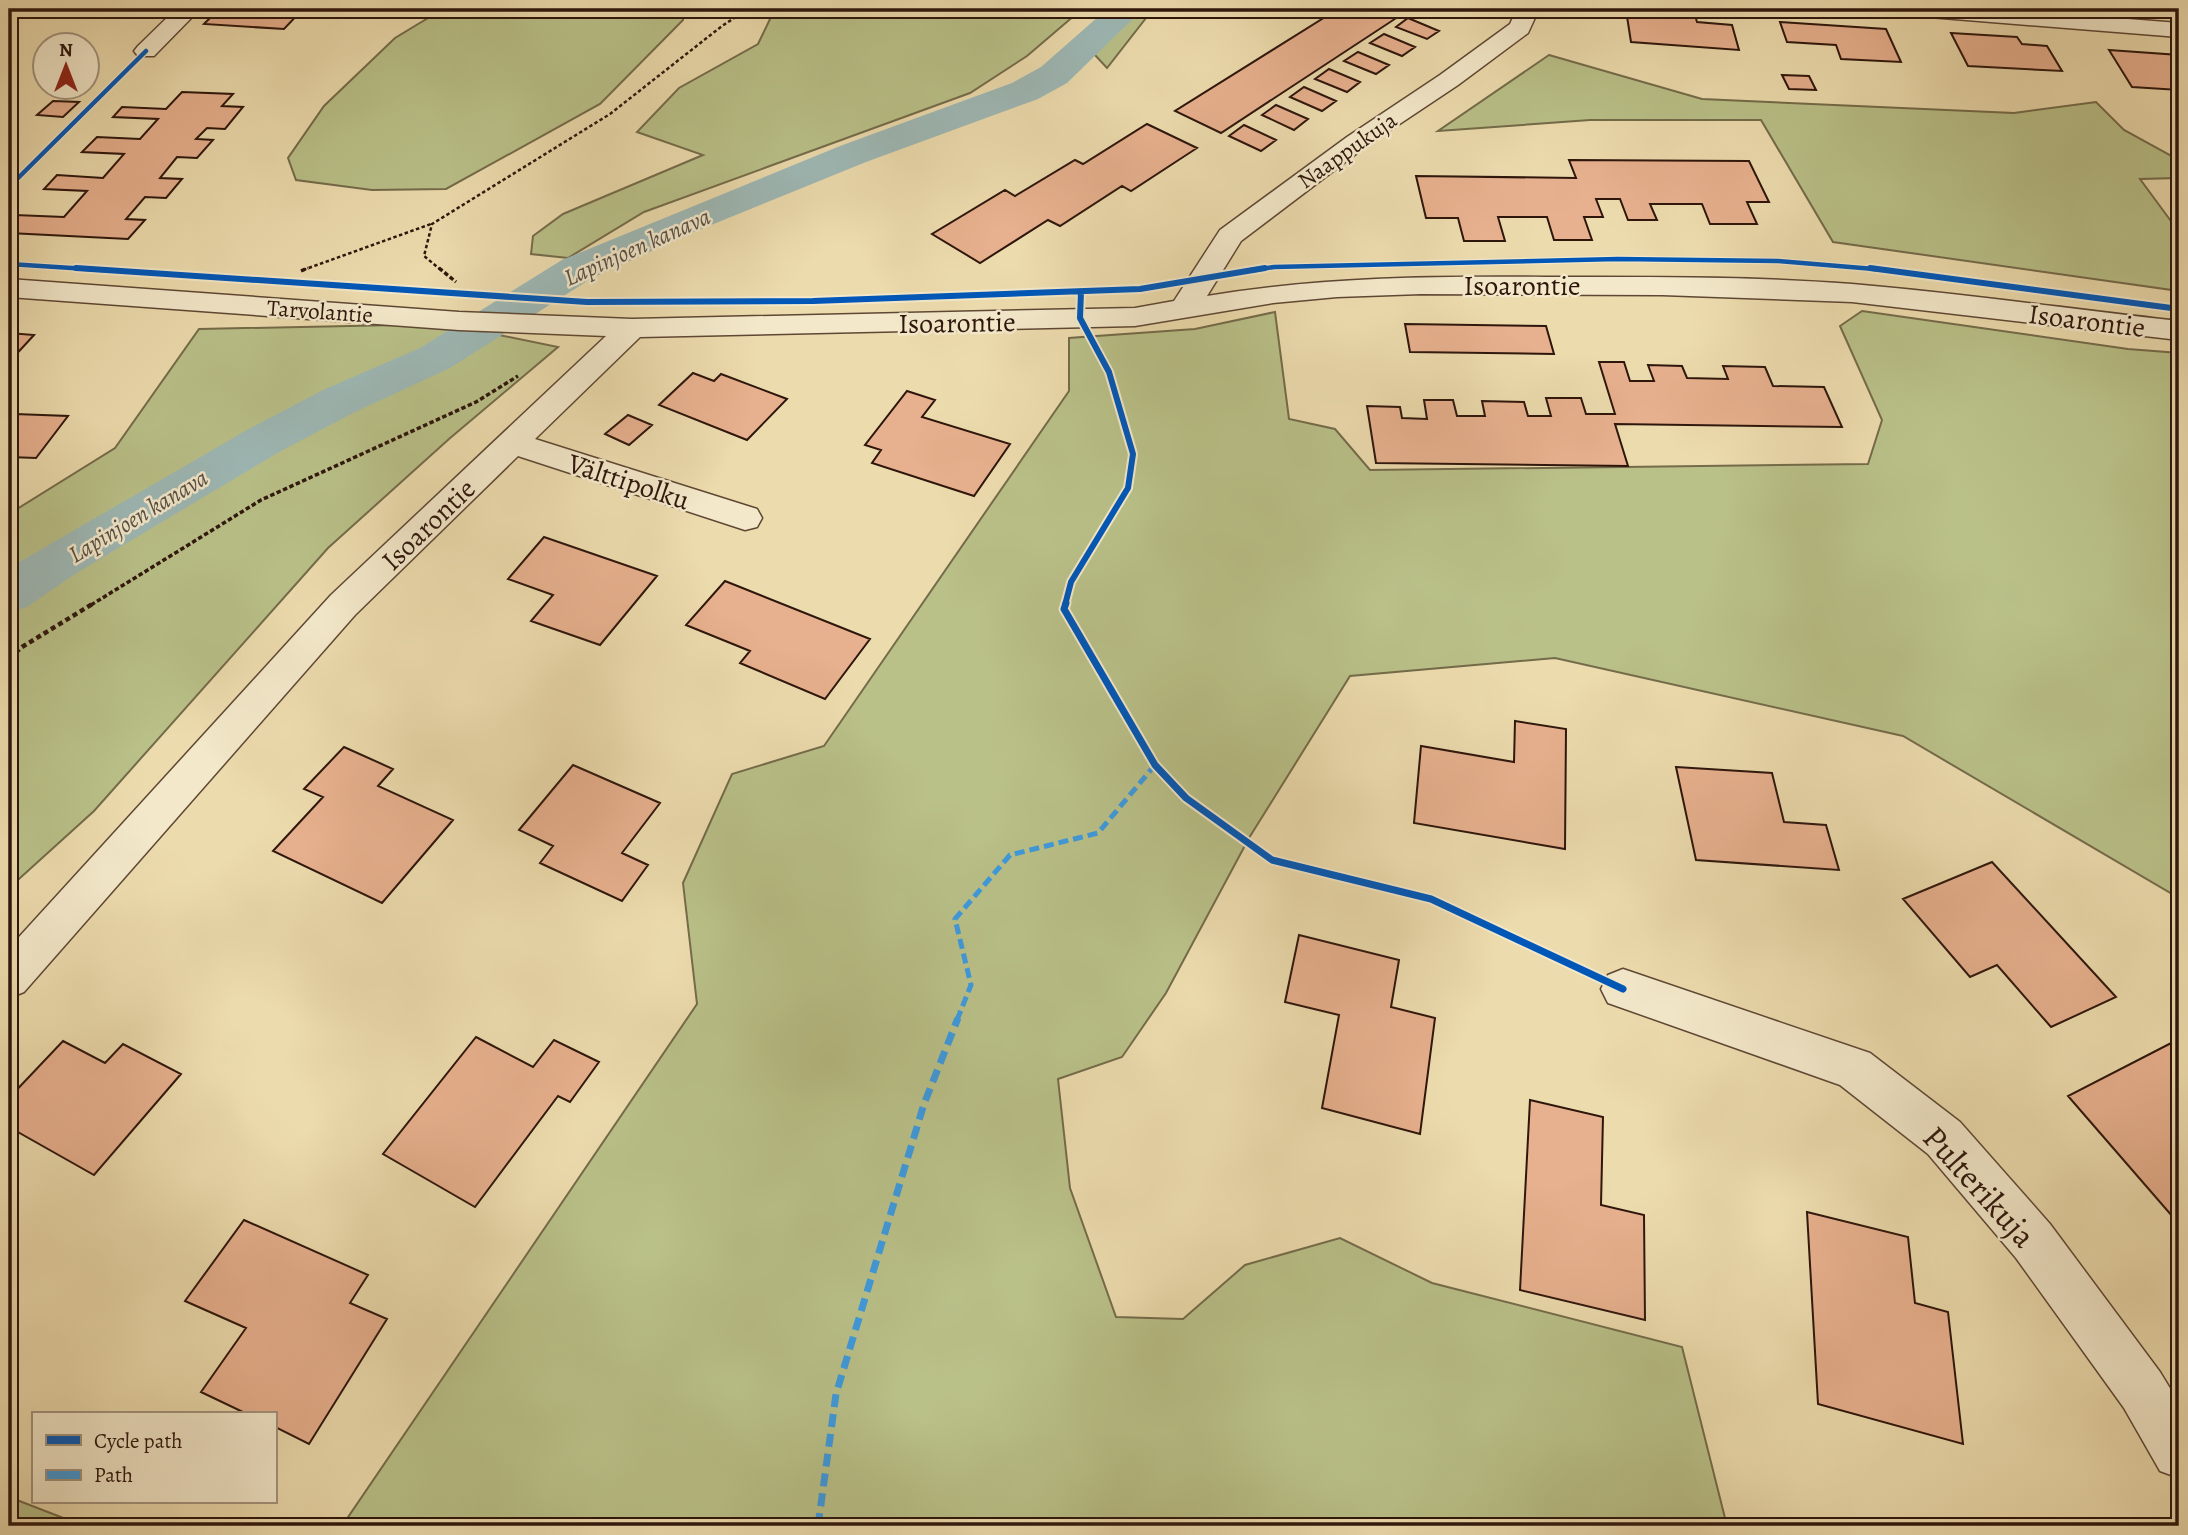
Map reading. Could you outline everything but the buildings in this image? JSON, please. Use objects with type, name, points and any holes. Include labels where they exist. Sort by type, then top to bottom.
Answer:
[{"type":"street","points":[[146,51],[190,9]]},
{"type":"street","name":"Naappukuja","points":[[1184,309],[1230,236],[1356,142],[1449,80],[1510,35],[1520,27],[1528,9]]},
{"type":"street","points":[[1917,9],[2179,30]]},
{"type":"street","name":"Isoarontie","points":[[9,978],[343,605],[632,328],[1135,317],[1273,293],[1446,285],[1688,287],[1852,293],[2179,331]]},
{"type":"street","name":"Tarvolantie","points":[[9,288],[459,321],[632,328]]},
{"type":"street","name":"Välttipolku","points":[[513,443],[745,518]]},
{"type":"street","name":"Pulterikuja","points":[[1623,989],[1854,1068],[1944,1138],[2033,1241],[2142,1390],[2179,1452]]},
{"type":"path","points":[[296,273],[432,224],[610,114],[722,26],[748,9]]},
{"type":"path","points":[[432,224],[424,256],[461,286]]},
{"type":"path","points":[[9,658],[22,647],[261,500],[476,402],[521,374]]},
{"type":"green space","points":[[443,9],[684,9],[683,20],[600,104],[446,189],[372,190],[296,180],[288,158],[324,106],[395,38]]},
{"type":"green space","points":[[783,9],[1082,9],[1027,56],[970,93],[644,212],[568,258],[531,254],[533,236],[563,214],[703,155],[637,132],[679,88],[758,44],[771,17]]},
{"type":"green space","points":[[1138,9],[1153,9],[1107,68],[1094,54]]},
{"type":"green space","points":[[1549,55],[1702,99],[2014,113],[2096,102],[2124,130],[2179,160],[2179,178],[2140,179],[2179,232],[2179,291],[1833,242],[1761,120],[1590,120],[1438,131]]},
{"type":"green space","points":[[1862,311],[2128,349],[2179,353],[2179,898],[1903,736],[1555,658],[1350,676],[1249,838],[1166,993],[1122,1057],[1058,1079],[1070,1188],[1116,1317],[1183,1319],[1245,1265],[1340,1238],[1432,1283],[1682,1347],[1727,1526],[342,1526],[697,1004],[683,883],[732,774],[824,746],[1069,391],[1069,338],[1195,329],[1275,312],[1289,419],[1335,429],[1370,470],[1868,464],[1882,420],[1840,326]]},
{"type":"green space","points":[[445,324],[558,347],[449,439],[328,548],[94,811],[9,888],[9,514],[115,448],[199,329]]},
{"type":"green space","points":[[9,1497],[84,1526],[9,1526]]},
{"type":"waterway","name":"Lapinjoen kanava","points":[[9,593],[57,561],[263,441],[339,401],[435,358],[577,269],[853,154],[1025,91],[1054,75],[1126,9]]},
{"type":"marked path","points":[[818,1526],[836,1394],[924,1104],[971,985],[955,919],[1010,855],[1098,833],[1155,765]]},
{"type":"cycle path","points":[[9,187],[146,51]]},
{"type":"cycle path","points":[[9,264],[587,302],[813,301],[1140,289],[1274,267],[1618,259],[1778,261],[1877,269],[2179,309]]},
{"type":"cycle path","points":[[1081,292],[1080,318],[1109,372],[1133,454],[1128,488],[1071,582],[1064,609],[1155,765],[1186,798],[1272,860],[1431,899],[1623,989]]}]
